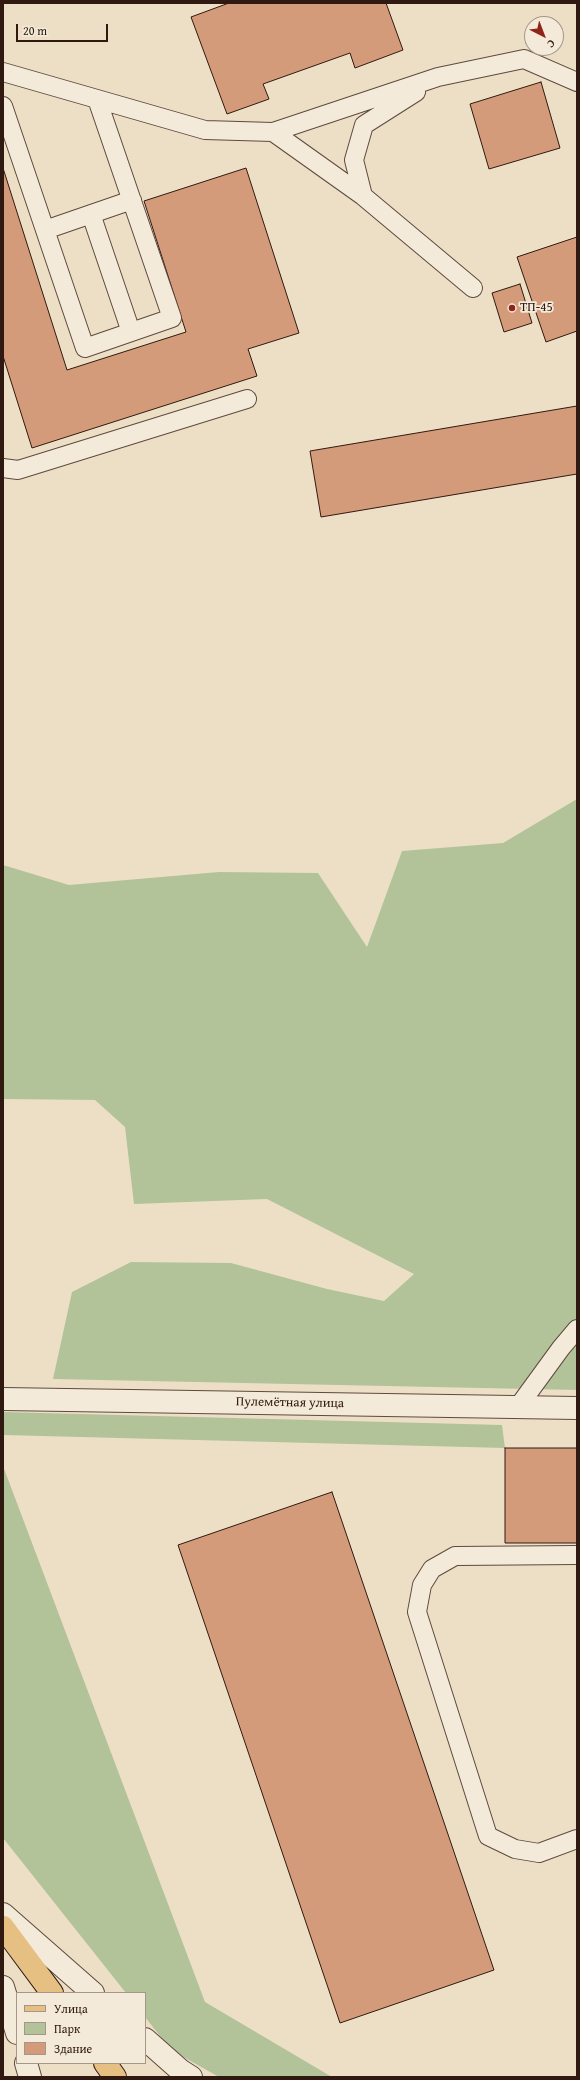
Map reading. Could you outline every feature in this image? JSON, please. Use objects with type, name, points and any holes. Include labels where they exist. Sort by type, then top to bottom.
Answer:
[{"type":"main road","points":[[3,1927],[51,1992]]},
{"type":"main road","points":[[106,2064],[115,2077]]},
{"type":"street","name":"Пулемётная улица","points":[[3,1399],[577,1408]]},
{"type":"street","points":[[3,1914],[92,1992]]},
{"type":"street","points":[[3,1987],[16,2030]]},
{"type":"street","points":[[146,2040],[180,2070],[191,2077]]},
{"type":"street","points":[[26,2064],[30,2077]]},
{"type":"lane","points":[[3,72],[205,130],[273,132],[438,77],[524,59],[577,82]]},
{"type":"lane","points":[[363,196],[354,160],[364,124],[438,77]]},
{"type":"lane","points":[[3,106],[85,348],[172,318],[97,98]]},
{"type":"lane","points":[[273,132],[363,196],[473,288]]},
{"type":"lane","points":[[45,230],[132,200]]},
{"type":"lane","points":[[91,214],[131,332]]},
{"type":"lane","points":[[3,468],[18,470],[247,399]]},
{"type":"lane","points":[[518,1407],[561,1348],[577,1330]]},
{"type":"lane","points":[[577,1555],[454,1556],[432,1569],[422,1585],[417,1612],[488,1836],[515,1849],[539,1853],[577,1839]]},
{"type":"green space","points":[[577,799],[577,1390],[53,1379],[72,1292],[131,1262],[231,1263],[327,1289],[384,1301],[414,1274],[267,1199],[134,1204],[125,1127],[95,1100],[3,1099],[3,865],[69,885],[219,872],[318,873],[367,947],[402,851],[503,843]]},
{"type":"green space","points":[[3,1412],[502,1425],[505,1448],[3,1435]]},
{"type":"green space","points":[[3,1466],[205,2002],[332,2077],[219,2077],[171,2050],[146,2018],[146,1992],[125,1992],[3,1838]]},
{"type":"building","points":[[229,3],[386,3],[403,50],[355,68],[350,53],[263,84],[269,99],[227,114],[191,17]]},
{"type":"building","points":[[541,82],[560,148],[489,169],[470,104]]},
{"type":"building","points":[[3,168],[67,370],[186,332],[144,201],[246,168],[299,333],[248,349],[257,376],[32,448],[3,356]]},
{"type":"building","points":[[577,237],[577,331],[546,342],[517,257]]},
{"type":"building","name":"ТП-45","points":[[520,284],[532,323],[504,332],[492,293]]},
{"type":"building","points":[[577,406],[577,474],[321,517],[310,451]]},
{"type":"building","points":[[505,1448],[577,1448],[577,1543],[505,1543]]},
{"type":"building","points":[[332,1492],[494,1970],[340,2023],[178,1545]]},
{"type":"place","name":"ТП-45","points":[[512,308]]}]
